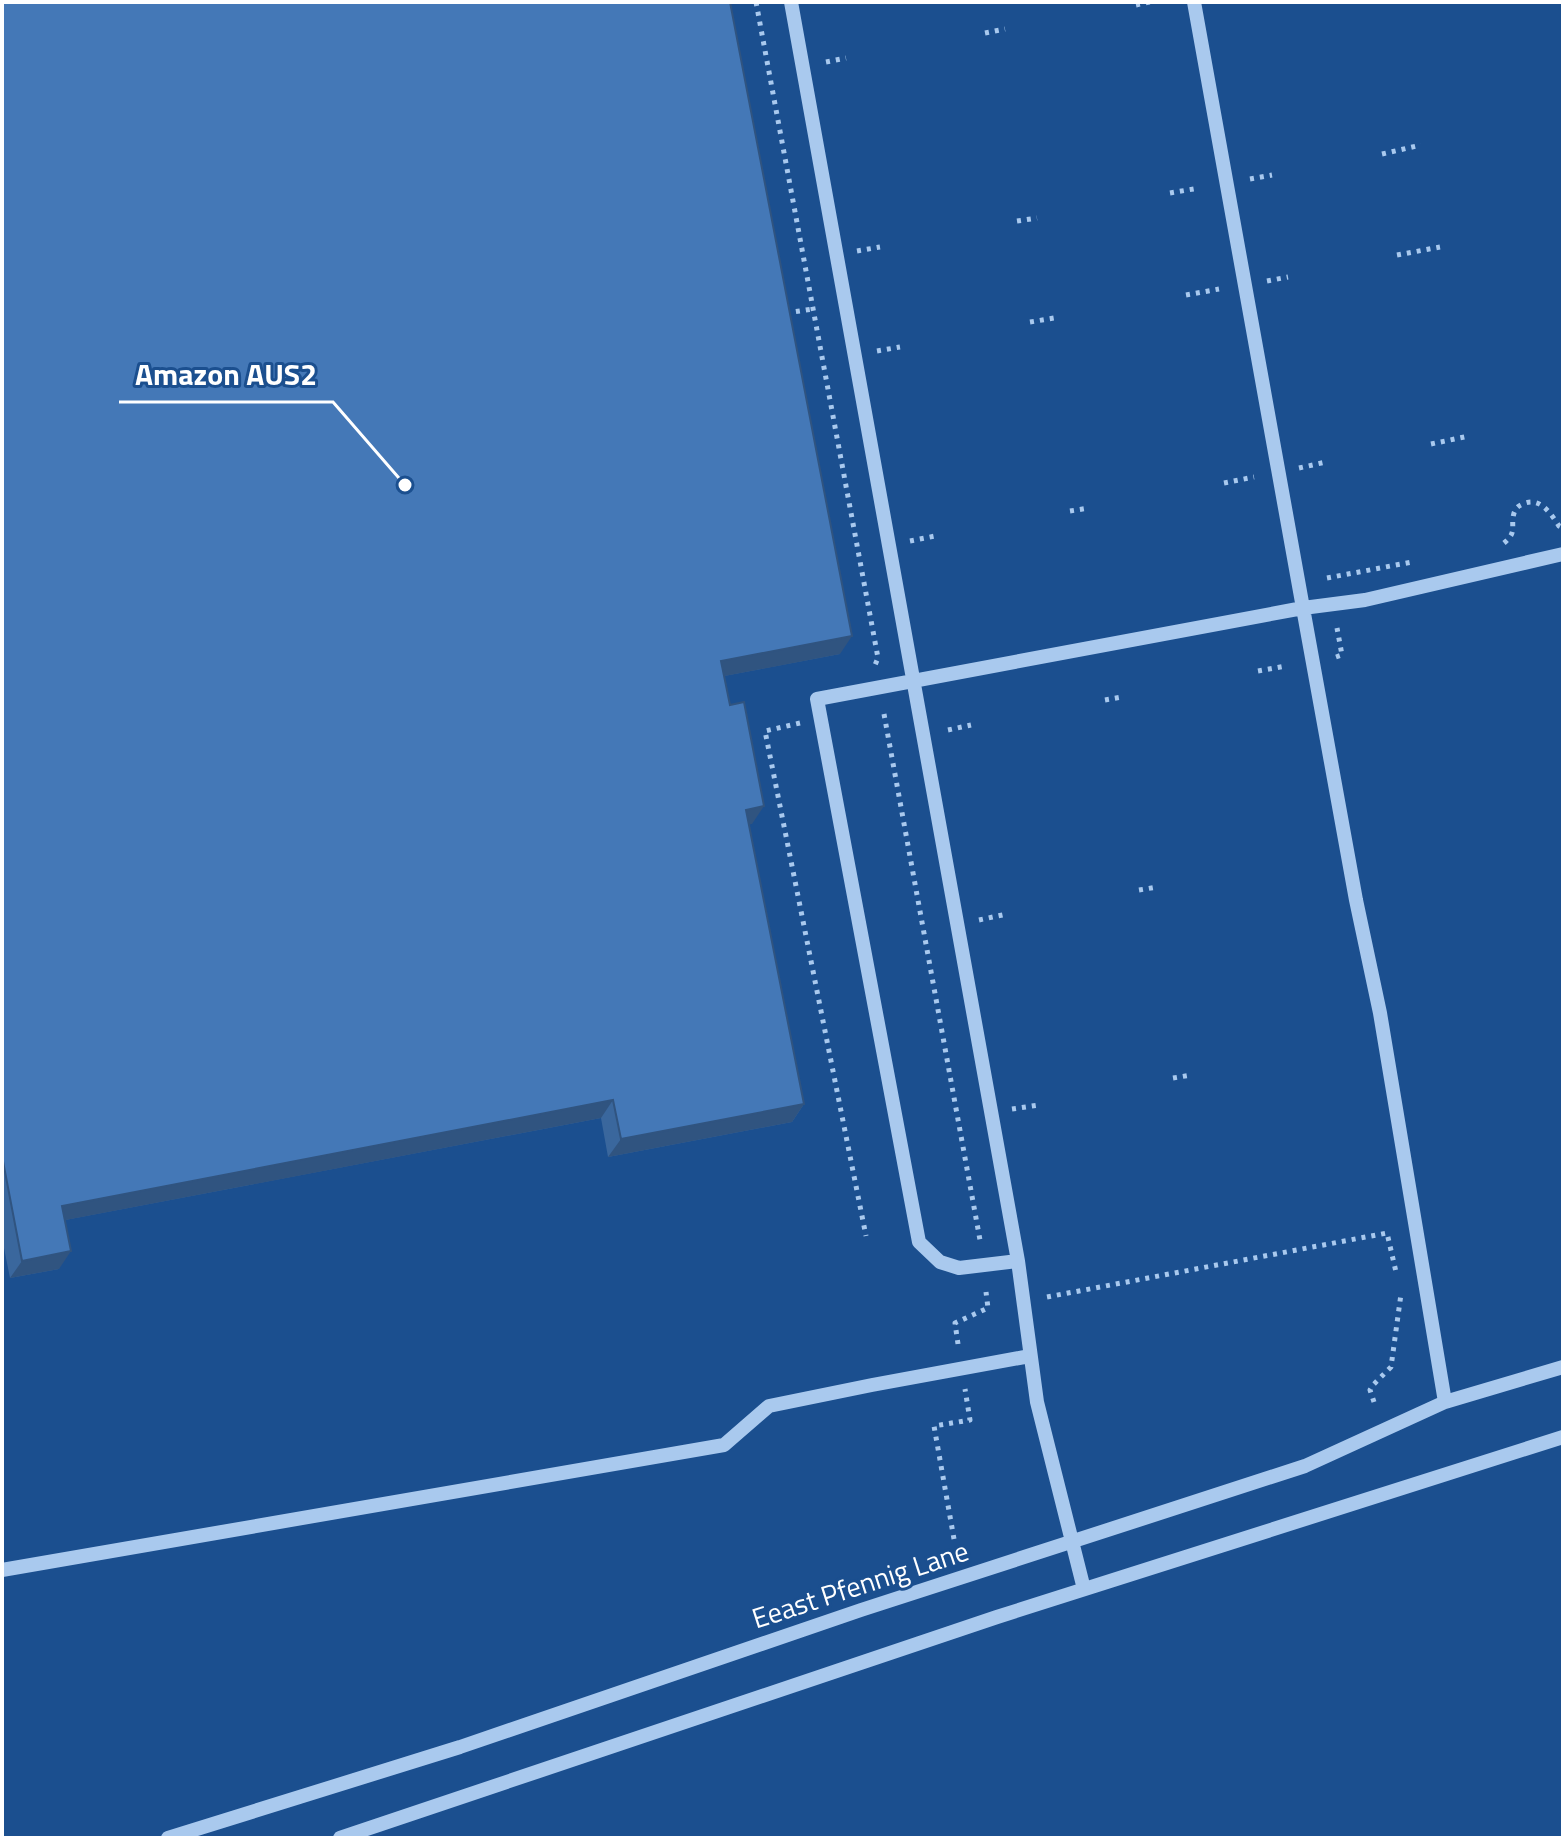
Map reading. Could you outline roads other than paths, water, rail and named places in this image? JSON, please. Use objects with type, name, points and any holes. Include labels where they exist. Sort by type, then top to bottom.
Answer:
[{"type":"lane","points":[[791,2],[1018,1261],[1037,1402],[1084,1589]]},
{"type":"lane","points":[[1194,2],[1356,900],[1380,1013],[1445,1402]]},
{"type":"lane","points":[[1018,1261],[959,1268],[940,1262],[919,1242],[817,699],[1303,608],[1365,600],[1563,554]]},
{"type":"lane","points":[[2,1570],[724,1445],[769,1406],[1030,1356]]},
{"type":"lane","name":"Eeast Pfennig Lane","points":[[168,1838],[460,1747],[861,1610],[1305,1466],[1445,1402],[1563,1367]]},
{"type":"lane","points":[[340,1838],[1084,1589],[1563,1437]]},
{"type":"place","name":"Amazon AUS2","points":[[405,485]]}]
